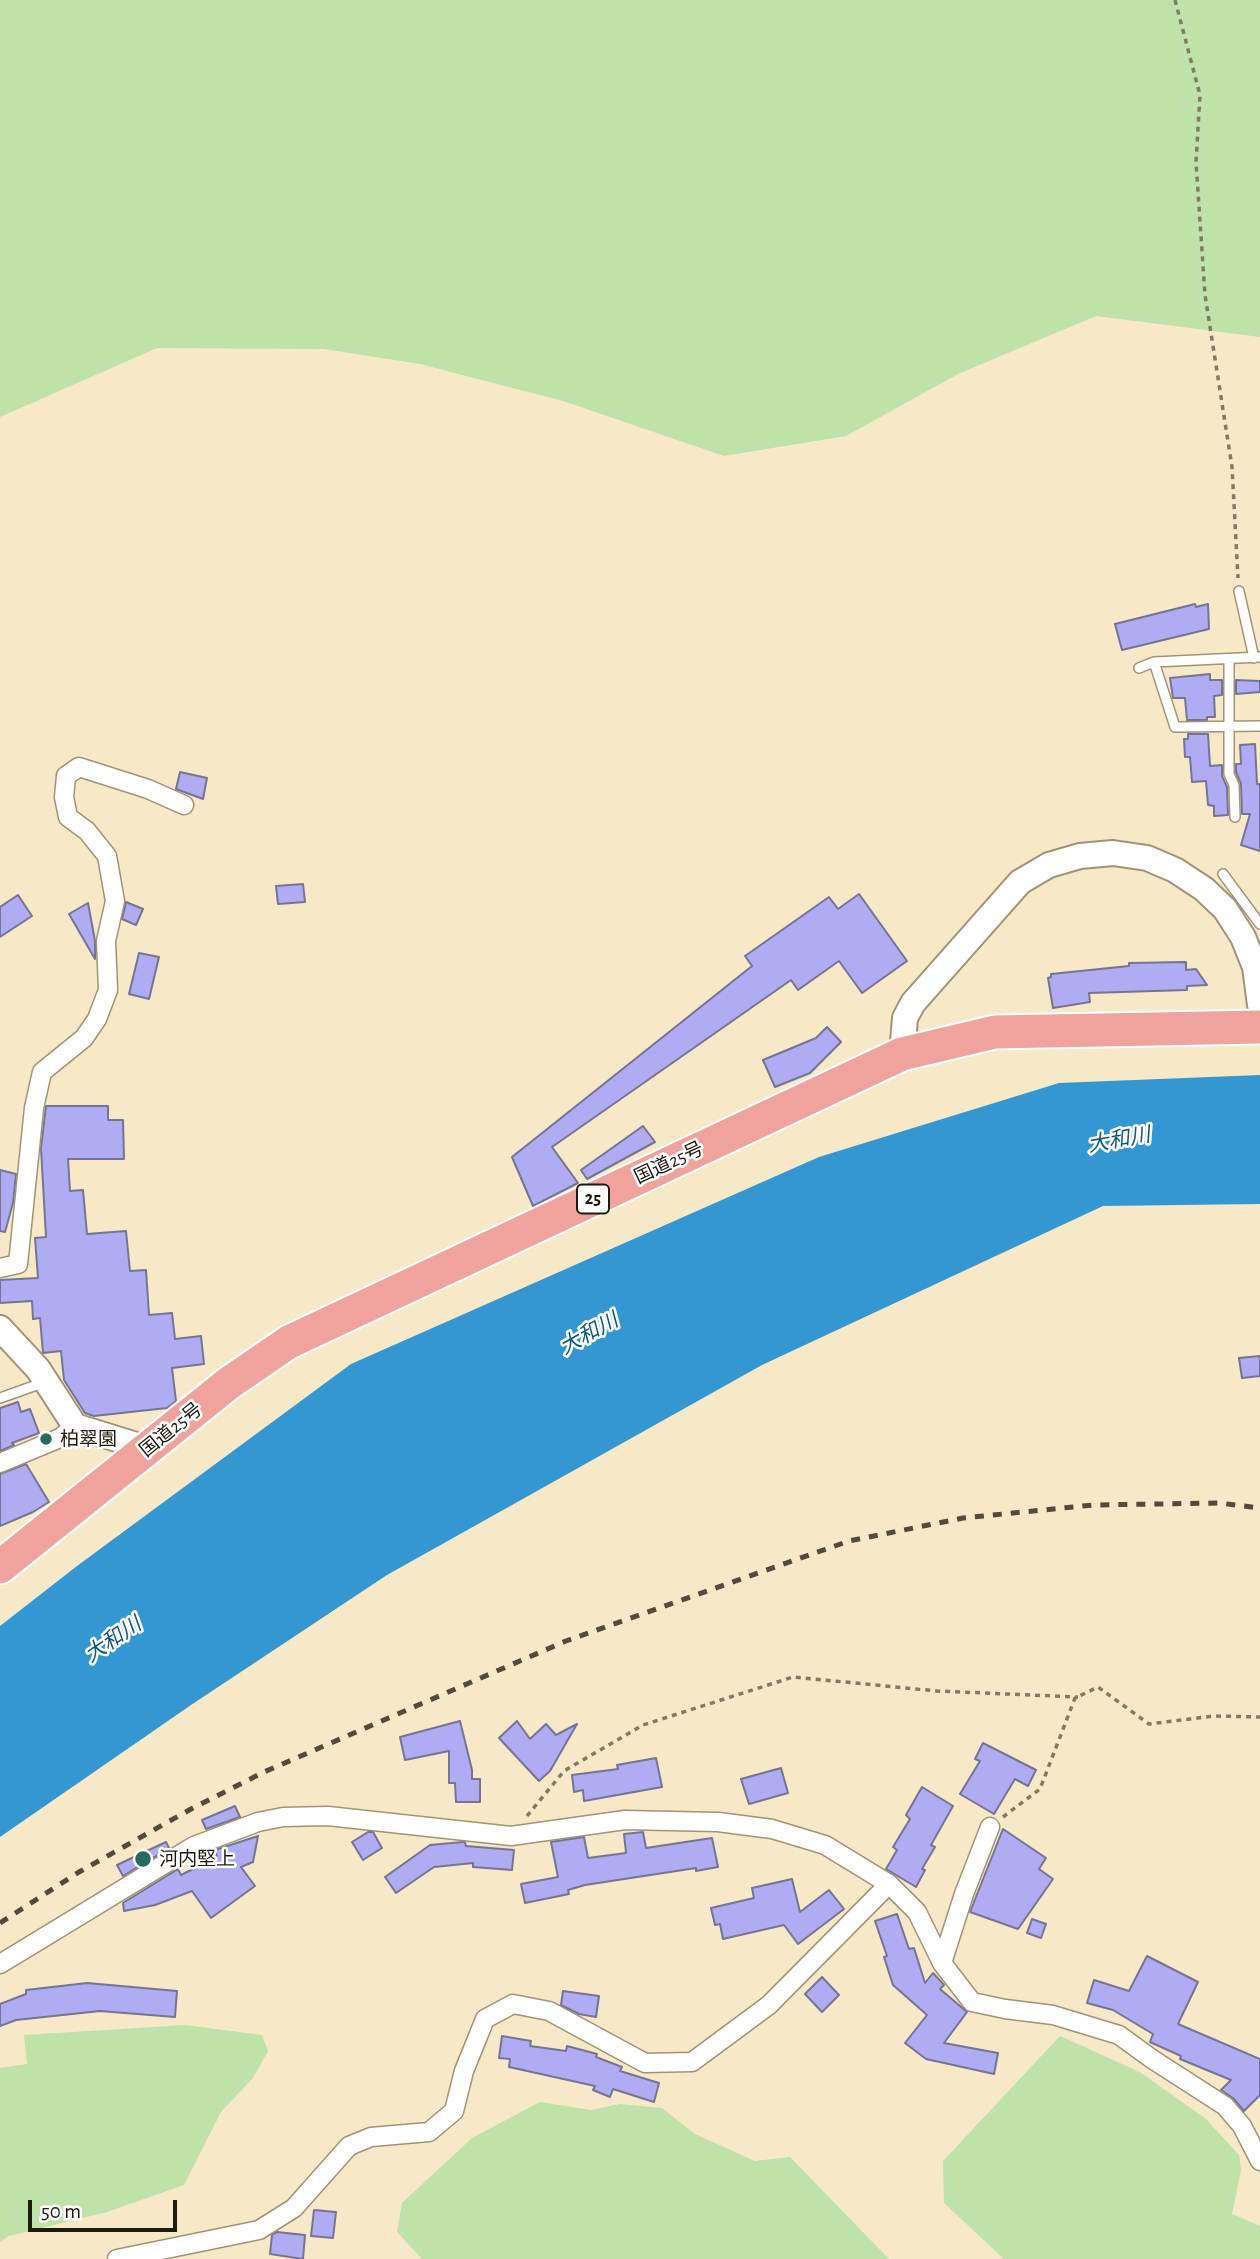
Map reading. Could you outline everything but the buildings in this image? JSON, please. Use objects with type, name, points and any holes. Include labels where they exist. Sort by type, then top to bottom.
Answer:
[{"type":"highway","name":"国道25号","points":[[0,1567],[229,1383],[289,1342],[902,1054],[995,1032],[1260,1027]]},
{"type":"street","points":[[0,1268],[18,1264],[34,1108],[42,1072],[84,1038],[97,1019],[108,990],[106,941],[115,901],[107,856],[87,831],[68,817],[64,797],[66,776],[79,767],[148,789],[184,805]]},
{"type":"street","points":[[902,1054],[905,1018],[913,1003],[1020,882],[1049,865],[1080,856],[1113,853],[1147,858],[1175,870],[1204,889],[1226,909],[1243,937],[1255,967],[1260,1005]]},
{"type":"street","points":[[0,1328],[38,1368],[75,1426],[149,1449]]},
{"type":"street","points":[[0,1463],[60,1438],[75,1426]]},
{"type":"street","points":[[0,1964],[194,1846],[258,1822],[283,1817],[328,1816],[511,1836],[625,1820],[718,1822],[772,1829],[825,1845],[889,1884],[917,1912],[942,1963],[972,2002],[1053,2015],[1119,2035],[1163,2067],[1225,2106],[1242,2126],[1260,2161]]},
{"type":"street","points":[[942,1963],[964,1894],[990,1827]]},
{"type":"street","points":[[117,2259],[259,2230],[294,2208],[349,2146],[371,2137],[429,2132],[454,2111],[464,2071],[485,2019],[513,2004],[549,2011],[645,2063],[692,2062],[769,2005],[889,1884]]},
{"type":"lane","points":[[1139,668],[1154,662],[1257,657],[1239,591]]},
{"type":"lane","points":[[1229,659],[1229,774],[1234,785],[1235,817]]},
{"type":"lane","points":[[1154,662],[1175,727],[1260,726]]},
{"type":"lane","points":[[1223,874],[1260,924]]},
{"type":"lane","points":[[0,1398],[46,1381]]},
{"type":"path","points":[[1175,0],[1200,94],[1196,162],[1205,295],[1232,467],[1239,591]]},
{"type":"path","points":[[511,1836],[564,1771],[643,1726],[793,1677],[937,1691],[1078,1697]]},
{"type":"path","points":[[990,1827],[1040,1789],[1075,1698],[1098,1687],[1149,1724],[1214,1716],[1260,1717]]},
{"type":"green space","points":[[0,0],[1260,0],[1260,337],[1096,316],[958,374],[846,436],[724,456],[563,401],[420,364],[324,349],[157,348],[0,417]]},
{"type":"green space","points":[[185,2025],[262,2035],[268,2051],[253,2078],[221,2112],[184,2185],[107,2212],[9,2236],[0,2242],[0,2068],[27,2064],[24,2035]]},
{"type":"green space","points":[[1060,2036],[1140,2072],[1206,2119],[1239,2155],[1241,2170],[1232,2214],[1260,2226],[1260,2259],[1004,2259],[944,2203],[943,2161]]},
{"type":"green space","points":[[540,2102],[591,2110],[620,2104],[662,2108],[695,2134],[755,2161],[790,2157],[889,2259],[422,2259],[397,2232],[402,2203],[472,2138]]},
{"type":"water","name":"大和川","points":[[1260,1075],[1260,1204],[1103,1206],[762,1365],[387,1575],[191,1705],[0,1837],[0,1626],[351,1364],[819,1157],[1059,1083]]},
{"type":"railway","points":[[0,1923],[79,1872],[191,1809],[264,1772],[566,1641],[849,1541],[963,1518],[1093,1505],[1219,1503],[1260,1508]]},
{"type":"place","name":"柏翠園","points":[[46,1439]]},
{"type":"place","name":"河内堅上","points":[[143,1859]]}]
